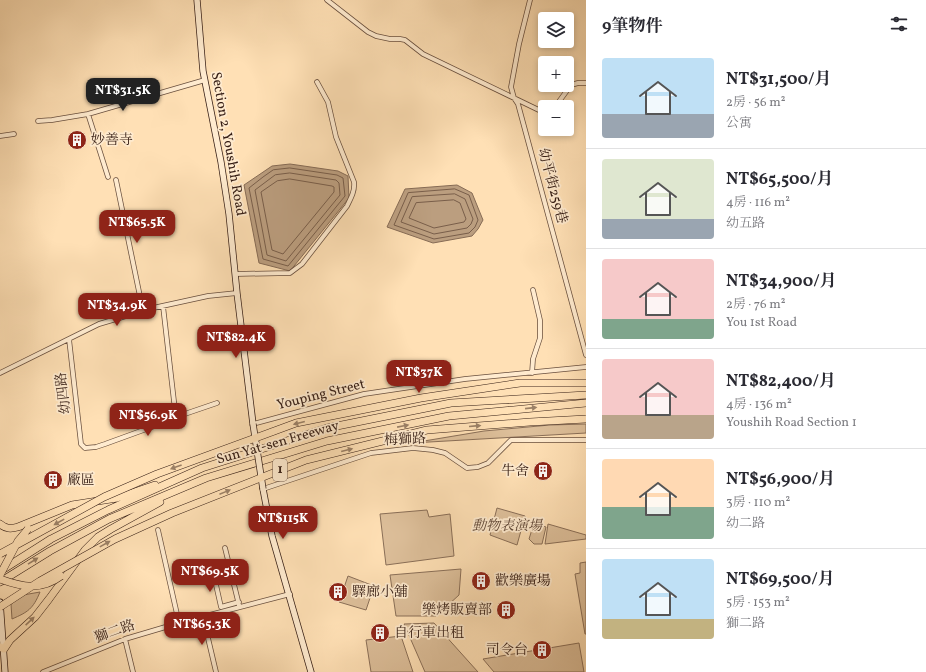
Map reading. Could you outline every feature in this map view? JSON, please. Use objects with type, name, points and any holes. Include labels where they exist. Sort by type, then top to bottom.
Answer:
[{"type":"highway","points":[[0,554],[104,497],[157,474],[296,423],[421,398],[520,383],[586,383]]},
{"type":"highway","name":"Sun Yat-sen Freeway","points":[[0,571],[58,535],[108,510],[202,468],[327,428],[451,403],[586,395]]},
{"type":"highway","name":"Sun Yat-sen Freeway","points":[[0,581],[50,551],[109,519],[196,482],[334,439],[449,416],[586,403]]},
{"type":"highway","name":"1","points":[[0,608],[40,581],[114,539],[172,513],[306,460],[427,430],[586,419]]},
{"type":"highway","points":[[0,524],[4,528],[11,529],[72,505],[118,498],[202,468]]},
{"type":"highway","points":[[2,650],[10,640],[35,617],[85,550],[98,538],[104,533],[196,482]]},
{"type":"highway","points":[[0,575],[18,541],[28,529],[43,516]]},
{"type":"highway","points":[[0,581],[19,586],[37,586],[55,580],[72,569]]},
{"type":"street","name":"Section 2, Youshih Road","points":[[197,0],[205,80],[229,214],[253,424],[263,489],[272,536],[290,594],[311,672]]},
{"type":"street","points":[[327,0],[368,32],[376,36],[405,40],[423,54],[538,110]]},
{"type":"street","name":"幼平街259巷","points":[[530,0],[519,44],[511,86],[514,98],[518,104],[586,355]]},
{"type":"street","points":[[38,121],[88,114],[205,80]]},
{"type":"street","points":[[235,274],[290,273],[302,264],[351,199],[355,188],[354,182],[336,137],[328,102],[317,82]]},
{"type":"street","points":[[560,100],[571,85],[586,83]]},
{"type":"street","points":[[88,114],[108,177]]},
{"type":"street","points":[[0,136],[14,134]]},
{"type":"street","points":[[116,180],[143,311]]},
{"type":"street","points":[[532,373],[533,359],[540,338],[540,320],[533,290]]},
{"type":"street","points":[[0,373],[99,324],[163,306],[208,296],[237,293]]},
{"type":"street","points":[[163,306],[175,410],[173,418]]},
{"type":"street","name":"幼四路","points":[[69,339],[81,444],[85,448],[96,447],[173,418]]},
{"type":"street","name":"Youping Street","points":[[253,424],[364,394],[465,379],[586,367]]},
{"type":"street","points":[[173,418],[217,403]]},
{"type":"street","name":"梅獅路","points":[[263,489],[371,453],[413,448],[434,450],[445,453],[467,468],[478,467],[488,463],[511,440],[586,440]]},
{"type":"street","points":[[158,530],[179,623]]},
{"type":"street","points":[[225,548],[240,607]]},
{"type":"street","points":[[231,571],[214,576],[221,607],[239,602]]},
{"type":"street","name":"獅二路","points":[[43,672],[124,639],[290,594]]},
{"type":"street","points":[[0,602],[2,650],[5,672]]},
{"type":"street","points":[[203,617],[216,672]]},
{"type":"street","points":[[124,639],[133,672]]},
{"type":"green space","points":[[586,424],[586,433],[412,443],[484,431],[550,425]]},
{"type":"green space","name":"動物表演場","points":[[497,508],[525,516],[517,545],[490,535]]},
{"type":"green space","points":[[427,510],[429,517],[450,514],[454,556],[386,565],[380,514]]},
{"type":"green space","points":[[534,523],[546,527],[542,544],[534,544],[529,539]]},
{"type":"green space","points":[[548,524],[586,535],[586,539],[545,544]]},
{"type":"green space","points":[[586,562],[585,634],[575,574],[580,573],[580,563]]},
{"type":"green space","points":[[461,569],[459,595],[436,616],[396,616],[390,575]]},
{"type":"green space","points":[[348,576],[374,586],[366,610],[339,602]]},
{"type":"green space","points":[[40,592],[35,602],[29,609],[12,619],[11,604],[23,595]]},
{"type":"green space","points":[[434,623],[478,672],[425,672],[404,624]]},
{"type":"green space","points":[[401,636],[413,672],[371,672],[366,640]]},
{"type":"green space","points":[[579,643],[584,672],[494,672],[483,659]]},
{"type":"water","points":[[290,164],[338,171],[348,176],[349,198],[290,271],[259,263],[244,185],[272,166]]},
{"type":"water","points":[[457,185],[472,193],[483,220],[472,236],[433,243],[387,227],[405,189]]},
{"type":"place","name":"妙善寺","points":[[77,140]]},
{"type":"place","name":"牛舍","points":[[543,471]]},
{"type":"place","name":"廠區","points":[[53,480]]},
{"type":"place","name":"歡樂廣場","points":[[481,581]]},
{"type":"place","name":"驛廊小舖","points":[[338,592]]},
{"type":"place","name":"樂烤販賣部","points":[[506,610]]},
{"type":"place","name":"自行車出租","points":[[380,633]]},
{"type":"place","name":"司令台","points":[[542,650]]}]
